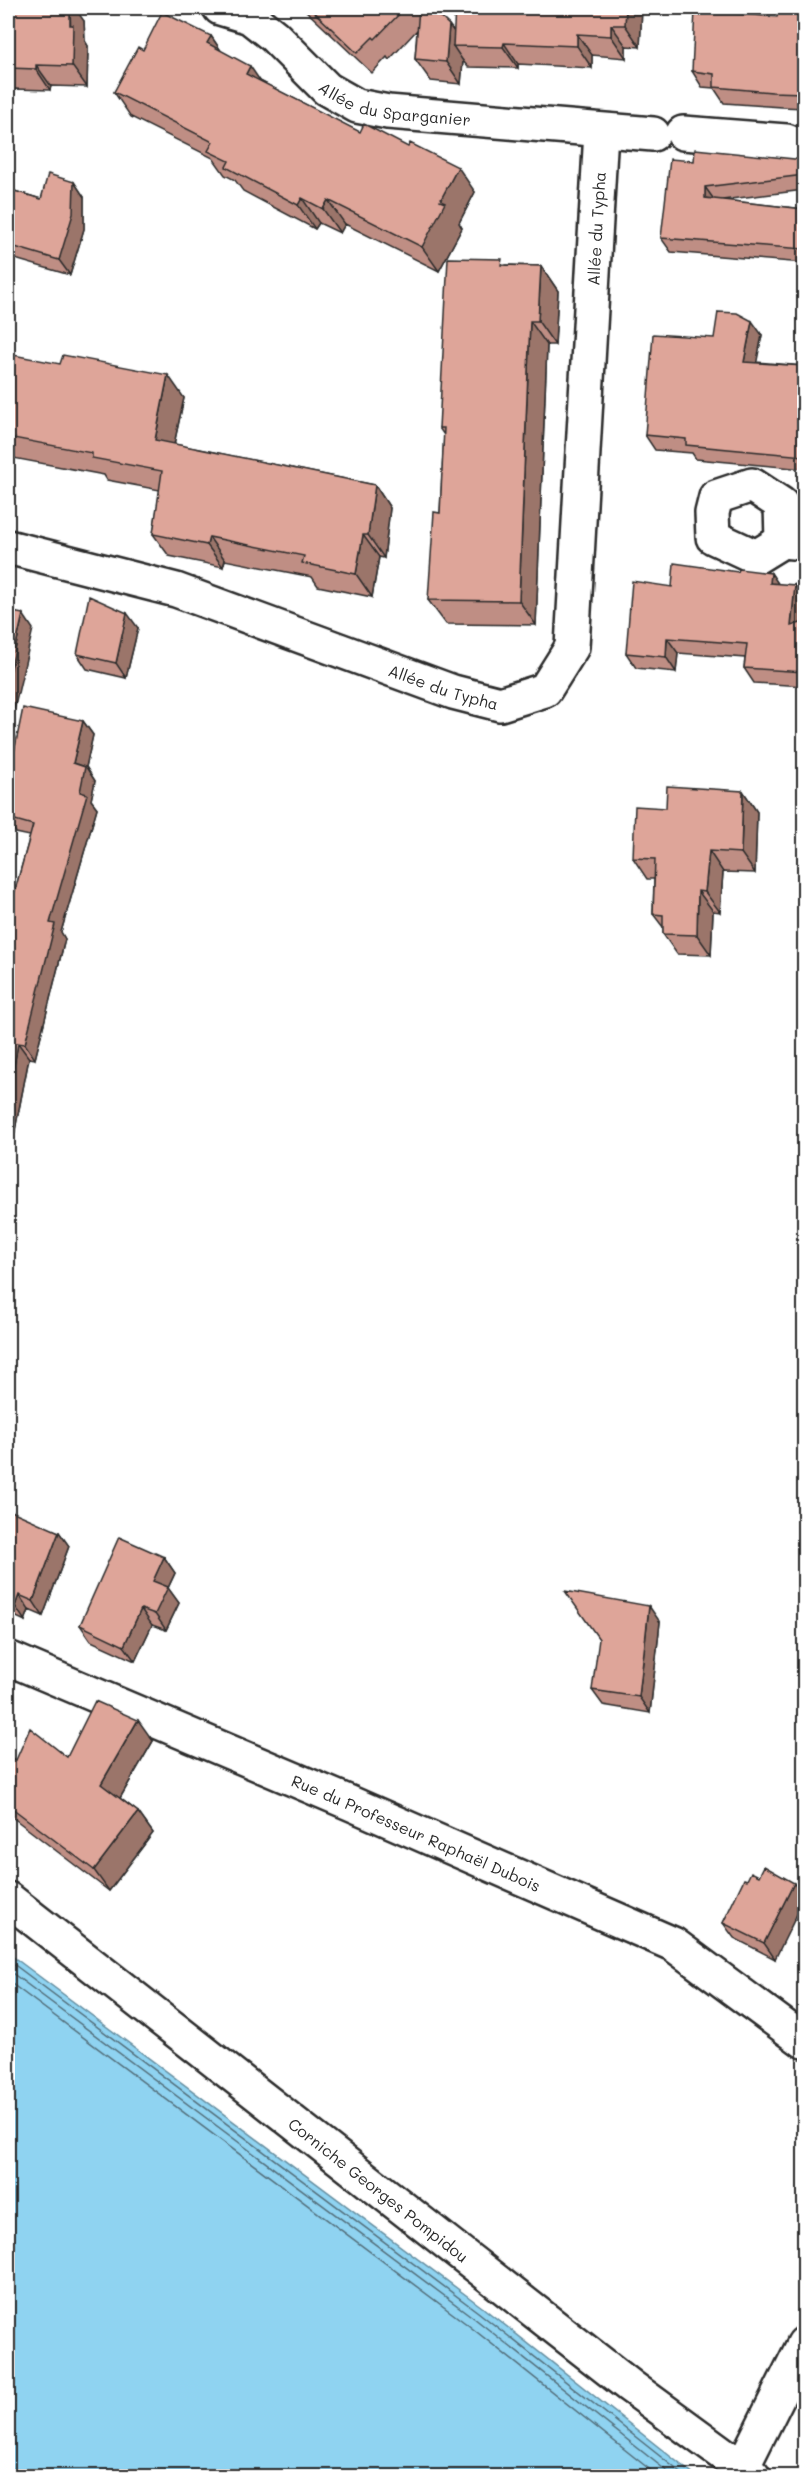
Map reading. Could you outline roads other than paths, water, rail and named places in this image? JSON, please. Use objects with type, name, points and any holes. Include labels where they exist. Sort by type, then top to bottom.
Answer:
[{"type":"street","name":"Allée du Sparganier","points":[[220,8],[250,17],[274,36],[327,89],[357,106],[388,112],[601,131],[786,141],[804,148]]},
{"type":"street","name":"Allée du Typha","points":[[8,547],[176,590],[453,692],[500,704],[545,690],[572,647],[601,131]]},
{"type":"street","name":"Rue du Professeur Raphaël Dubois","points":[[8,1658],[350,1803],[673,1944],[804,2041]]},
{"type":"street","name":"Corniche Georges Pompidou","points":[[8,1899],[630,2386],[748,2472]]},
{"type":"street","points":[[748,2472],[804,2344]]},
{"type":"water","points":[[8,1953],[482,2307],[695,2476],[8,2476]]}]
